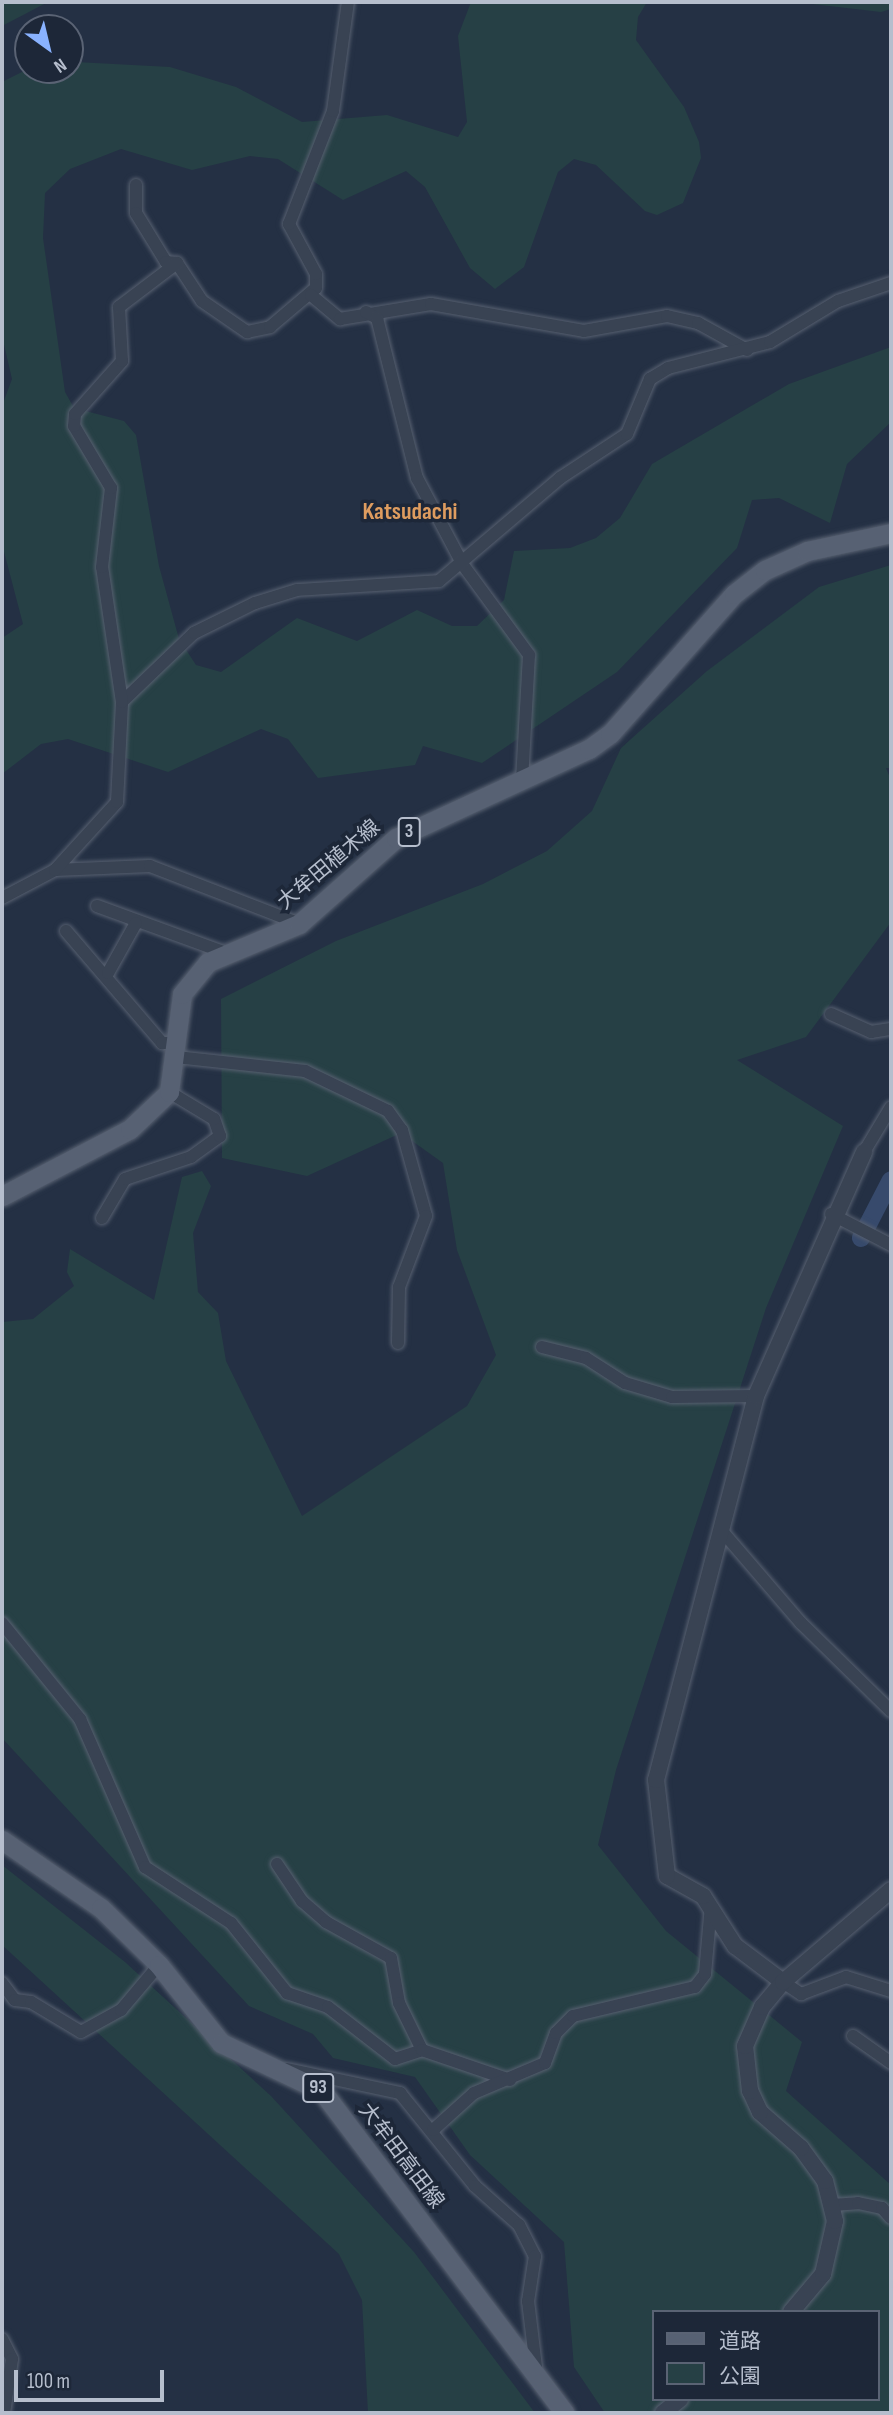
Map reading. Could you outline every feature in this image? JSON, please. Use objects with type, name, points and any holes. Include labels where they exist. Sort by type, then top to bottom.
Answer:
[{"type":"main road","name":"大牟田植木線","points":[[169,1092],[182,994],[192,976],[226,953],[299,924],[396,838],[610,734],[734,594],[765,570],[807,551],[891,533]]},
{"type":"main road","points":[[2,1196],[130,1129],[169,1092]]},
{"type":"main road","name":"大牟田高田線","points":[[2,1840],[101,1908],[159,1965],[221,2043],[279,2069],[334,2105],[565,2413]]},
{"type":"street","points":[[177,263],[202,301],[247,332],[270,327],[311,295],[316,274],[289,225],[333,111],[348,2]]},
{"type":"street","points":[[136,185],[136,213],[166,262],[177,263]]},
{"type":"street","points":[[2,898],[55,870],[117,802],[122,702],[102,567],[111,488],[74,426],[75,414],[122,361],[119,307],[177,263]]},
{"type":"street","points":[[122,702],[194,632],[231,612],[297,590],[439,581],[463,565],[501,525],[626,434],[650,379],[668,368],[747,350],[838,301],[891,283]]},
{"type":"street","points":[[311,295],[331,316],[462,306],[584,331],[667,316],[698,323],[747,350]]},
{"type":"street","points":[[366,312],[377,318],[416,478],[463,565],[530,655],[522,779]]},
{"type":"street","points":[[55,870],[150,866],[299,924]]},
{"type":"street","points":[[97,906],[136,923],[226,953]]},
{"type":"street","points":[[108,973],[136,923]]},
{"type":"street","points":[[66,932],[108,973],[162,1043],[176,1050],[305,1072],[388,1111],[402,1130],[426,1216],[399,1287],[398,1343]]},
{"type":"street","points":[[831,1014],[871,1032],[891,1030]]},
{"type":"street","points":[[102,1218],[125,1179],[191,1157],[220,1136],[214,1119],[169,1092]]},
{"type":"street","points":[[891,1107],[863,1152],[831,1214],[756,1396],[659,1762],[656,1796],[667,1875],[711,1904],[735,1945],[801,1994],[846,1977],[891,1991]]},
{"type":"street","points":[[831,1214],[891,1244]]},
{"type":"street","points":[[541,1348],[586,1358],[625,1383],[673,1397],[756,1396]]},
{"type":"street","points":[[721,1530],[800,1623],[891,1711]]},
{"type":"street","points":[[2,1623],[80,1719],[145,1867],[231,1923],[287,1993],[328,2007],[395,2059],[422,2050],[510,2080]]},
{"type":"street","points":[[276,1864],[302,1901],[326,1922],[391,1958],[402,2013],[422,2050]]},
{"type":"street","points":[[793,2310],[813,2291],[830,2258],[832,2205],[825,2181],[801,2148],[770,2124],[750,2091],[745,2063],[751,2027],[783,1982],[891,1890]]},
{"type":"street","points":[[433,2130],[474,2093],[545,2063],[556,2033],[573,2016],[695,1987],[705,1974],[711,1904]]},
{"type":"street","points":[[4,1991],[81,2032],[121,2010],[159,1965]]},
{"type":"street","points":[[853,2036],[891,2063]]},
{"type":"street","points":[[279,2069],[383,2085],[410,2102],[534,2248],[528,2301],[537,2375]]},
{"type":"street","points":[[832,2205],[858,2203],[882,2208],[891,2218]]},
{"type":"street","points":[[2,2339],[12,2360],[4,2413]]},
{"type":"street","points":[[663,2413],[678,2401]]},
{"type":"green space","points":[[2,2],[48,2],[25,14],[14,14],[14,20],[2,26]]},
{"type":"green space","points":[[471,2],[647,2],[638,17],[636,40],[684,107],[699,142],[701,158],[683,203],[657,215],[645,211],[596,165],[574,159],[558,172],[524,267],[495,289],[470,268],[425,187],[406,171],[343,200],[278,159],[250,156],[192,170],[121,149],[70,169],[45,193],[43,238],[65,392],[74,408],[124,421],[136,435],[159,566],[179,639],[196,665],[221,672],[297,618],[357,641],[417,610],[452,626],[477,626],[504,600],[514,551],[570,548],[596,538],[620,518],[652,464],[789,384],[891,347],[891,422],[847,464],[830,523],[779,498],[752,500],[737,548],[617,672],[482,763],[423,746],[415,765],[318,778],[288,739],[261,729],[168,772],[68,739],[41,744],[2,774],[2,638],[23,624],[2,544],[2,406],[12,379],[2,336],[2,82],[14,76],[14,84],[84,84],[84,62],[170,67],[236,87],[302,122],[387,115],[458,137],[467,122],[458,36]]},
{"type":"green space","points":[[795,2],[891,2],[891,9],[881,12]]},
{"type":"green space","points":[[891,565],[891,768],[886,768],[891,780],[891,922],[806,1037],[737,1060],[843,1126],[766,1308],[616,1770],[598,1845],[666,1931],[802,2042],[786,2091],[891,2185],[891,2413],[605,2413],[574,2367],[564,2242],[470,2155],[415,2077],[333,2058],[313,2034],[249,2006],[2,1738],[2,1322],[33,1319],[74,1286],[67,1272],[70,1249],[154,1300],[182,1177],[202,1171],[211,1186],[193,1233],[198,1292],[218,1313],[226,1361],[302,1516],[467,1406],[496,1355],[457,1250],[443,1163],[401,1133],[307,1176],[222,1158],[221,999],[336,941],[483,884],[547,851],[592,811],[621,748],[707,671],[819,587]]},
{"type":"green space","points":[[2,1865],[125,1962],[271,2096],[414,2252],[535,2413],[368,2413],[362,2300],[339,2254],[2,1945]]},
{"type":"waterway","points":[[861,1238],[891,1180]]},
{"type":"district","name":"Katsudachi","points":[[410,512]]}]
